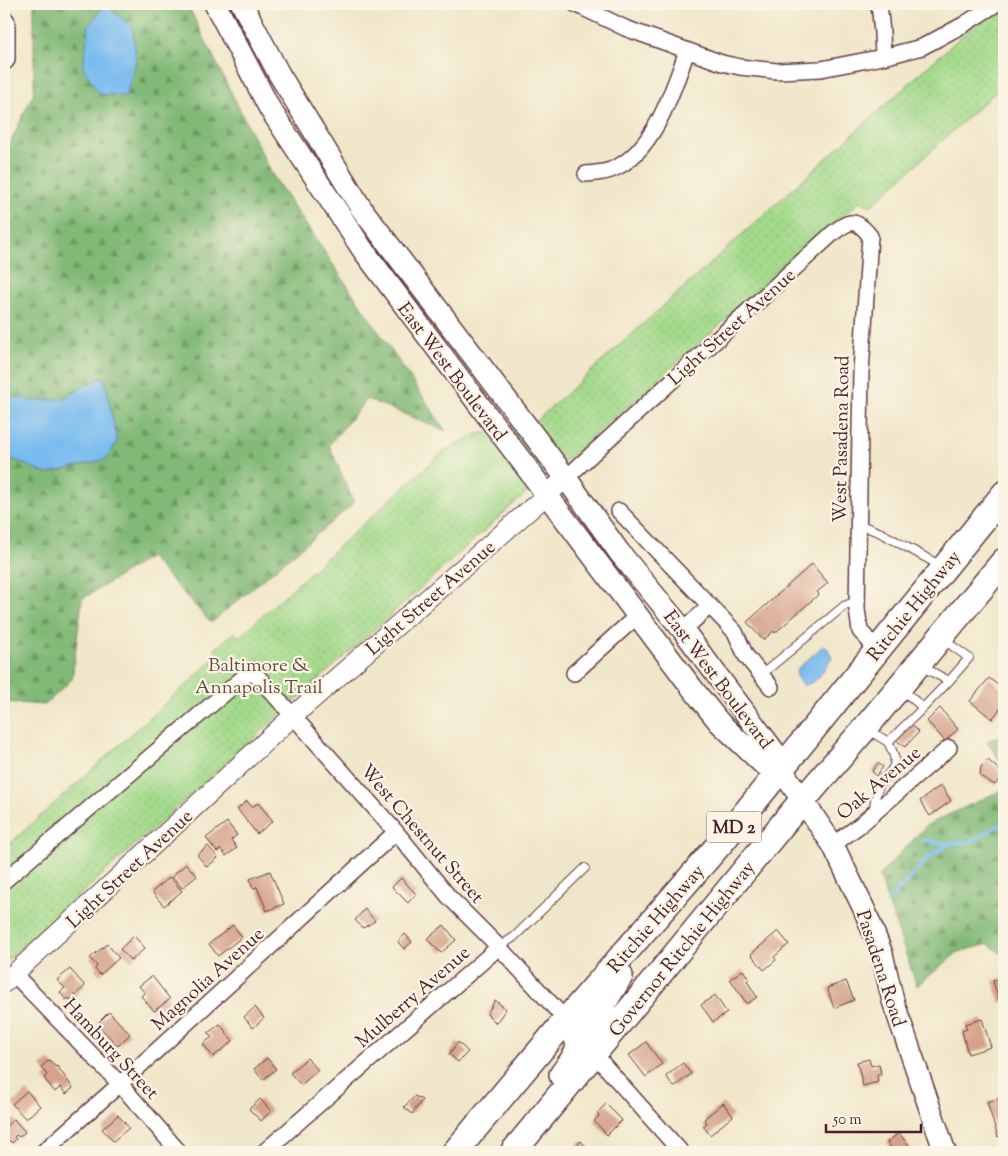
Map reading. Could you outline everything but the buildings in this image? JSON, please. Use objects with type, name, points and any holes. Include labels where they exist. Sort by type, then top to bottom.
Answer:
[{"type":"highway","name":"Ritchie Highway","points":[[455,1152],[566,1020],[725,838],[1004,494]]},
{"type":"highway","name":"Governor Ritchie Highway","points":[[512,1152],[791,814],[866,728],[1004,561]]},
{"type":"highway","points":[[594,1054],[593,1020],[655,918]]},
{"type":"highway","points":[[512,1152],[541,1104],[578,1054],[577,1035],[566,1020]]},
{"type":"main road","name":"East West Boulevard","points":[[215,4],[270,110],[362,250],[719,722],[762,764],[781,769]]},
{"type":"main road","name":"East West Boulevard","points":[[242,4],[279,74],[361,208],[566,478],[619,552],[684,630],[776,754],[781,769]]},
{"type":"main road","points":[[4,22],[4,59]]},
{"type":"main road","name":"Pasadena Road","points":[[781,769],[833,845],[865,911],[882,954],[893,1001],[945,1152]]},
{"type":"street","points":[[576,4],[625,28],[687,51],[740,67],[777,71],[821,69],[922,47],[963,25],[996,4]]},
{"type":"street","points":[[879,4],[883,57]]},
{"type":"street","points":[[586,174],[611,170],[625,163],[640,148],[668,103],[687,51]]},
{"type":"street","name":"Light Street Avenue","points":[[9,978],[293,716],[566,478],[833,233],[846,223],[862,225]]},
{"type":"street","name":"West Pasadena Road","points":[[862,225],[870,236],[861,372],[857,601],[860,631],[877,649]]},
{"type":"street","points":[[619,511],[734,632],[746,656],[771,687]]},
{"type":"street","points":[[684,630],[710,606]]},
{"type":"street","points":[[574,674],[638,615]]},
{"type":"street","name":"West Chestnut Street","points":[[4,881],[252,670],[396,832],[449,897],[499,947],[566,1020]]},
{"type":"street","name":"Oak Avenue","points":[[833,845],[874,813],[949,748]]},
{"type":"street","name":"Magnolia Avenue","points":[[42,1152],[120,1084],[396,832]]},
{"type":"street","name":"Mulberry Avenue","points":[[264,1152],[499,947]]},
{"type":"street","name":"Hamburg Street","points":[[9,978],[120,1084],[179,1152]]},
{"type":"street","points":[[594,1054],[681,1152]]},
{"type":"lane","points":[[858,524],[881,533],[944,568]]},
{"type":"lane","points":[[761,675],[844,606],[857,601]]},
{"type":"lane","points":[[888,742],[923,708],[969,658],[940,637]]},
{"type":"lane","points":[[918,664],[949,681]]},
{"type":"lane","points":[[900,687],[923,708]]},
{"type":"lane","points":[[866,728],[888,742],[896,761],[893,770],[882,781],[874,802],[874,813]]},
{"type":"lane","name":"Mulberry Avenue","points":[[499,947],[514,937],[585,868]]},
{"type":"green space","points":[[34,4],[187,4],[273,176],[446,431],[367,399],[329,445],[354,503],[211,623],[150,557],[82,599],[72,679],[45,705],[4,702],[4,156],[34,92]]},
{"type":"green space","name":"Baltimore & Annapolis Trail","points":[[997,4],[1004,4],[1004,84],[871,206],[860,201],[578,450],[517,501],[4,963],[4,849],[219,655],[214,650],[235,632],[239,637],[444,451],[475,435],[536,421]]},
{"type":"green space","points":[[1004,734],[1004,767],[987,741]]},
{"type":"green space","points":[[1004,789],[1004,956],[989,944],[958,952],[917,986],[879,876],[927,825]]},
{"type":"water","points":[[105,4],[133,28],[136,61],[126,96],[99,94],[83,67],[89,26]]},
{"type":"water","points":[[102,377],[105,380],[117,441],[107,459],[47,474],[4,455],[4,394],[32,401],[62,399]]},
{"type":"water","points":[[823,646],[827,648],[832,657],[817,679],[803,685],[798,680],[796,670]]},
{"type":"waterway","points":[[888,902],[929,857],[949,844],[972,841],[997,826],[1004,825]]},
{"type":"waterway","points":[[923,840],[949,844]]}]
